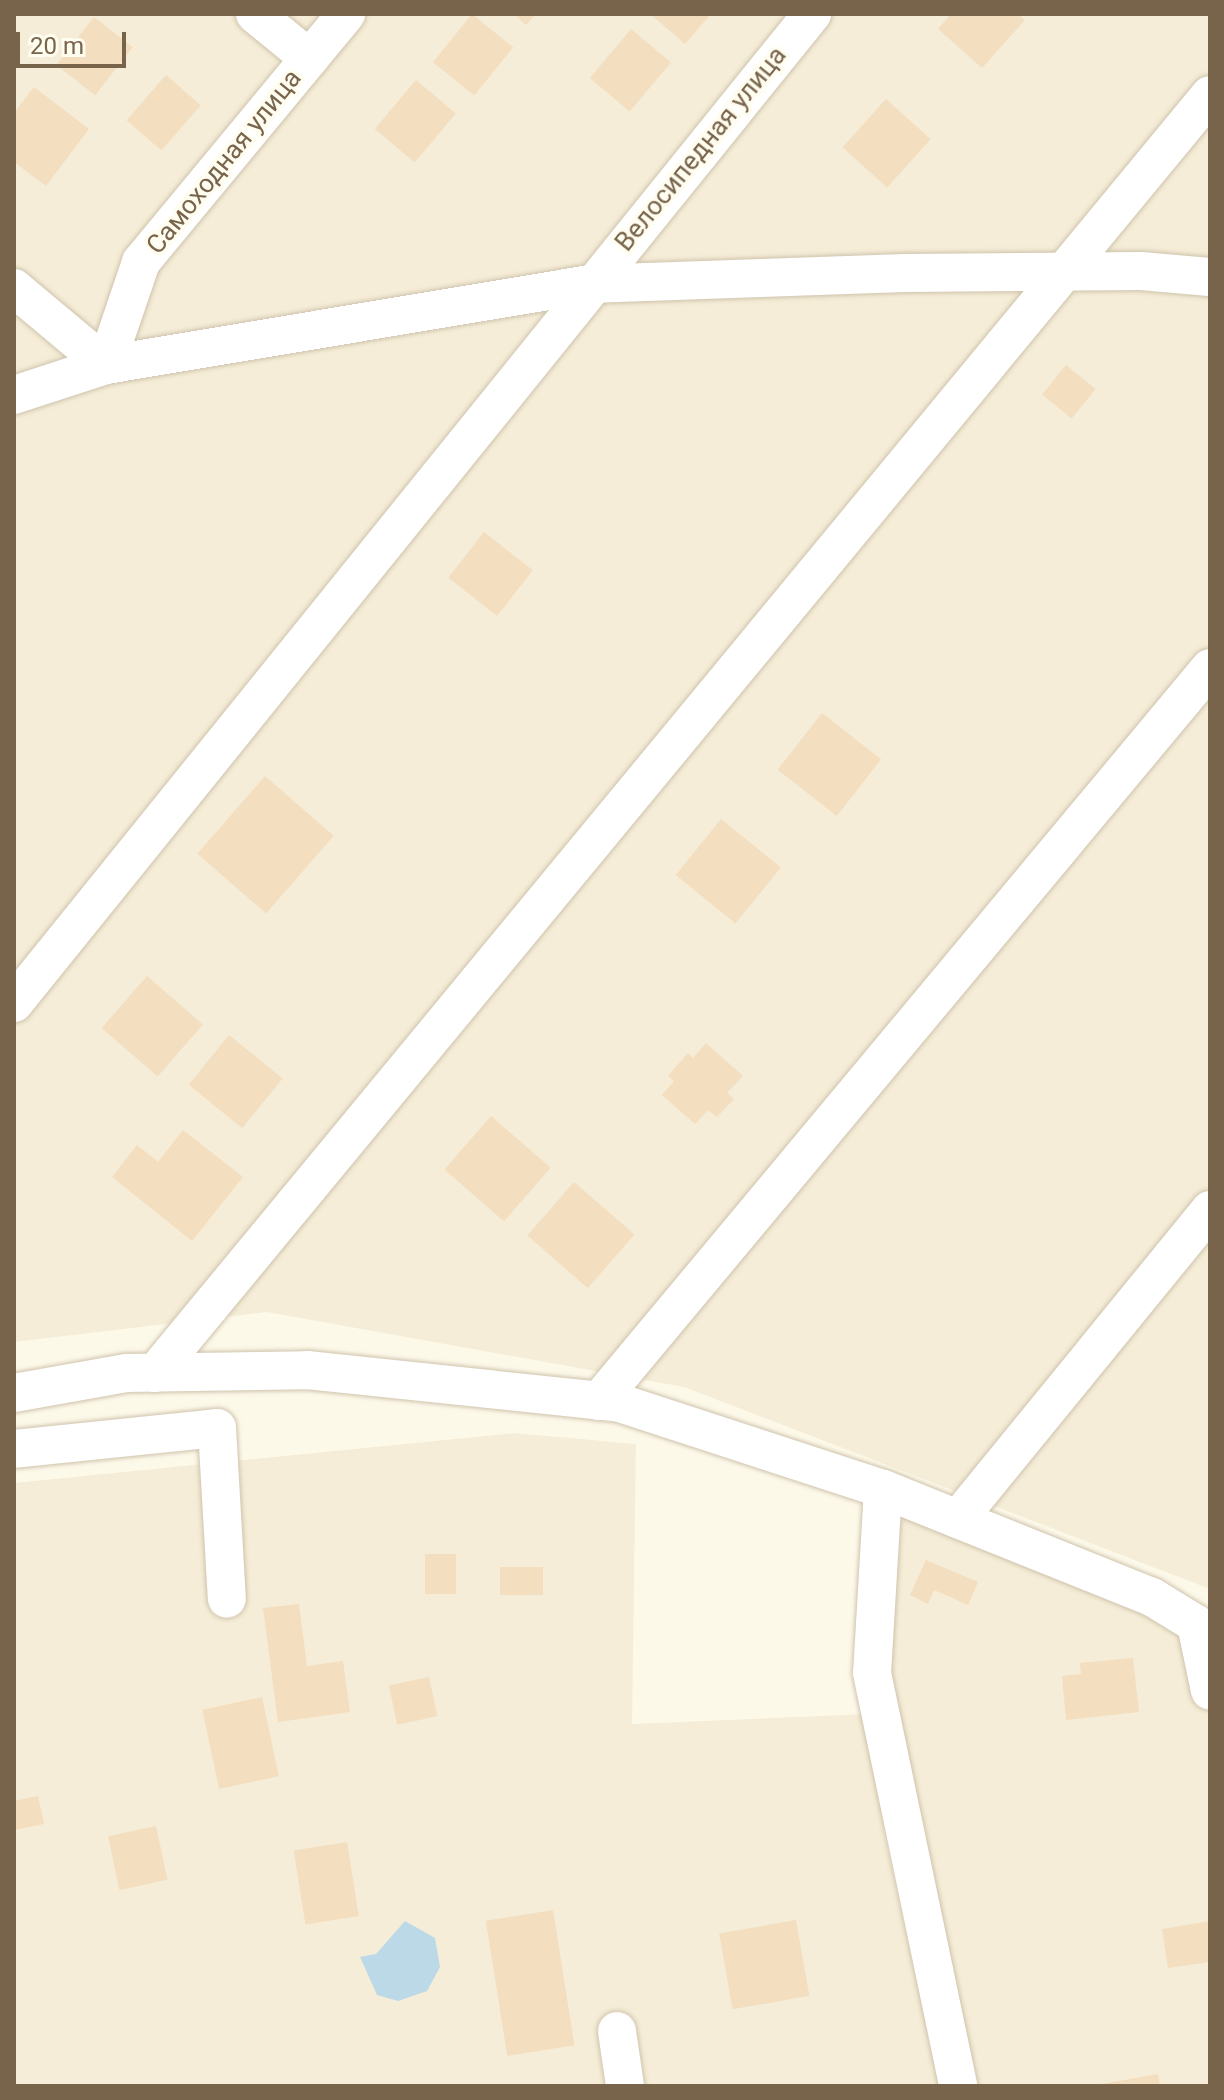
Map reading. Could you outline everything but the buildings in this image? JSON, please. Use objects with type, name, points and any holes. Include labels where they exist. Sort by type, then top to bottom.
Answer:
[{"type":"street","points":[[255,14],[309,58]]},
{"type":"street","name":"Самоходная улица","points":[[106,365],[141,262],[346,14]]},
{"type":"street","name":"Велосипедная улица","points":[[14,1003],[589,284],[812,14]]},
{"type":"street","points":[[155,1373],[1210,95]]},
{"type":"street","points":[[14,395],[106,365],[589,284],[1065,271],[1210,277]]},
{"type":"street","points":[[14,288],[106,365]]},
{"type":"street","points":[[599,1401],[1210,668]]},
{"type":"street","points":[[958,1519],[1210,1210]]},
{"type":"street","points":[[14,1393],[155,1373],[307,1370],[620,1403],[883,1489],[1152,1597],[1196,1624],[1210,1691]]},
{"type":"street","points":[[14,1449],[217,1428],[227,1599]]},
{"type":"street","points":[[883,1489],[872,1673],[958,2086]]},
{"type":"street","points":[[617,2031],[625,2086]]},
{"type":"shaded area","points":[[14,14],[1210,14],[1210,1589],[684,1387],[267,1312],[14,1342]]},
{"type":"shaded area","points":[[515,1433],[636,1444],[632,1724],[867,1714],[885,1837],[939,2086],[14,2086],[14,1483]]},
{"type":"shaded area","points":[[906,1512],[1191,1635],[1210,1706],[1210,2086],[973,2086],[880,1677],[892,1541]]},
{"type":"water","points":[[405,1921],[435,1938],[440,1967],[427,1991],[398,2001],[377,1995],[360,1957],[376,1954]]}]
